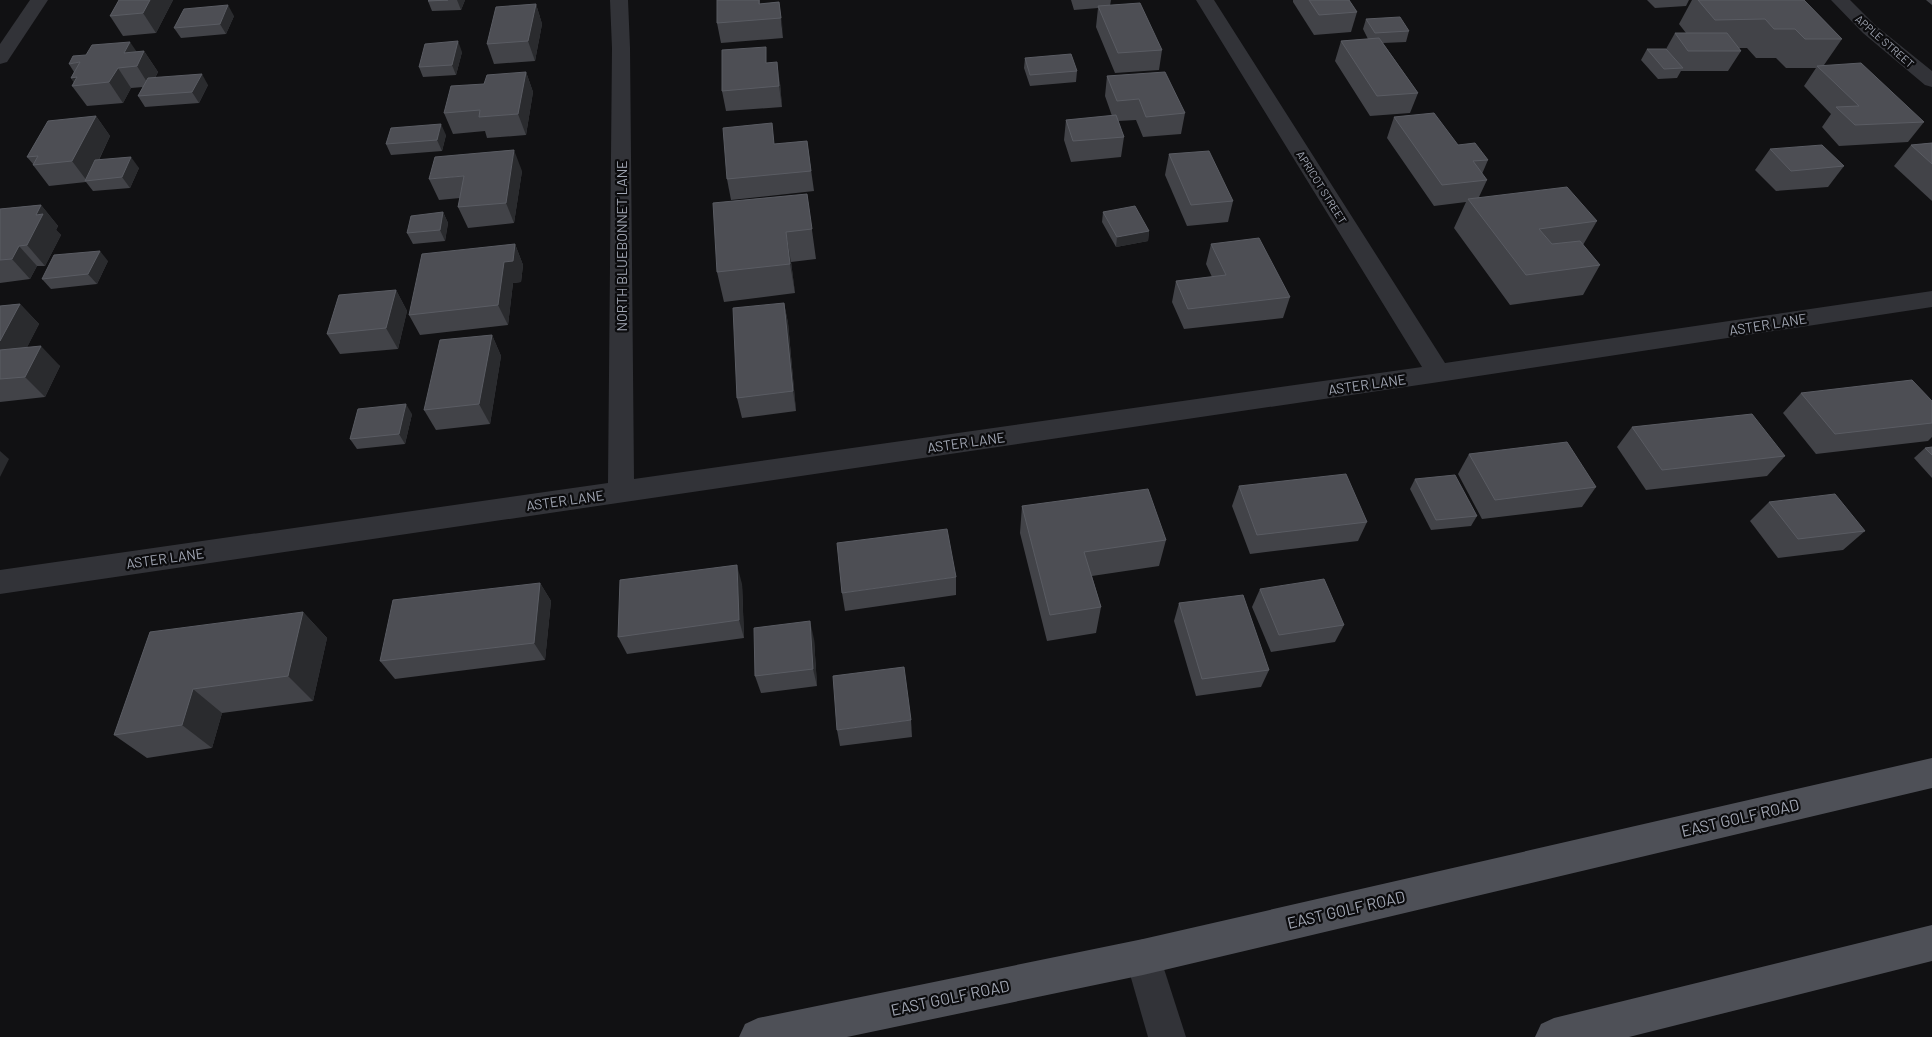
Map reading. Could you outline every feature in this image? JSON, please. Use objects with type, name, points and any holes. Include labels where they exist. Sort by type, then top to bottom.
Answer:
[{"type":"main road","name":"EAST GOLF ROAD","points":[[758,1037],[1143,957],[1932,773]]},
{"type":"main road","points":[[1554,1037],[1932,943]]},
{"type":"street","points":[[0,58],[39,0]]},
{"type":"street","name":"NORTH BLUEBONNET LANE","points":[[619,0],[621,48],[621,492]]},
{"type":"street","name":"APRICOT STREET","points":[[1205,0],[1439,373]]},
{"type":"street","name":"APPLE STREET","points":[[1840,0],[1869,29],[1932,81]]},
{"type":"street","name":"ASTER LANE","points":[[0,582],[1439,373],[1932,299]]},
{"type":"street","points":[[1143,957],[1168,1037]]},
{"type":"building","points":[[119,0],[150,0],[143,13],[110,16]]},
{"type":"building","points":[[717,0],[759,0],[759,4],[779,2],[781,18],[717,23]]},
{"type":"building","points":[[1309,0],[1349,0],[1357,12],[1319,15]]},
{"type":"building","points":[[1698,0],[1804,0],[1842,39],[1805,39],[1795,29],[1774,29],[1765,19],[1715,20]]},
{"type":"building","points":[[1140,3],[1162,50],[1118,53],[1098,6]]},
{"type":"building","points":[[536,4],[528,41],[487,44],[496,7]]},
{"type":"building","points":[[228,5],[220,24],[174,28],[184,9]]},
{"type":"building","points":[[1400,17],[1409,31],[1375,33],[1366,19]]},
{"type":"building","points":[[1675,33],[1727,33],[1741,51],[1688,51]]},
{"type":"building","points":[[1379,38],[1418,93],[1377,96],[1341,41]]},
{"type":"building","points":[[458,41],[452,65],[419,67],[425,44]]},
{"type":"building","points":[[130,42],[124,53],[144,51],[137,66],[118,68],[109,82],[72,86],[77,77],[71,78],[80,62],[69,64],[73,56],[86,55],[92,45]]},
{"type":"building","points":[[766,47],[766,63],[777,62],[779,86],[722,91],[722,50]]},
{"type":"building","points":[[1647,49],[1666,49],[1683,68],[1664,69]]},
{"type":"building","points":[[1071,54],[1077,71],[1030,75],[1025,58]]},
{"type":"building","points":[[1861,63],[1924,122],[1855,125],[1836,107],[1859,106],[1817,66]]},
{"type":"building","points":[[526,72],[518,114],[479,117],[480,110],[444,113],[451,86],[484,84],[487,75]]},
{"type":"building","points":[[1165,72],[1185,113],[1146,117],[1139,99],[1117,101],[1107,76]]},
{"type":"building","points":[[202,74],[192,92],[138,96],[148,78]]},
{"type":"building","points":[[1434,113],[1458,145],[1475,143],[1488,160],[1473,161],[1487,180],[1442,185],[1394,117]]},
{"type":"building","points":[[1116,115],[1124,137],[1073,141],[1066,120]]},
{"type":"building","points":[[96,116],[72,161],[33,165],[38,156],[27,157],[48,121]]},
{"type":"building","points":[[772,123],[774,144],[807,141],[811,171],[727,179],[723,128]]},
{"type":"building","points":[[441,124],[437,140],[386,144],[391,128]]},
{"type":"building","points":[[1932,143],[1932,164],[1911,145]]},
{"type":"building","points":[[1822,145],[1844,166],[1791,171],[1770,149]]},
{"type":"building","points":[[514,150],[506,203],[458,207],[464,176],[429,179],[435,157]]},
{"type":"building","points":[[1209,151],[1233,201],[1191,205],[1169,154]]},
{"type":"building","points":[[131,157],[122,177],[85,181],[95,160]]},
{"type":"building","points":[[1567,187],[1597,221],[1539,229],[1552,244],[1580,241],[1600,265],[1526,275],[1468,199]]},
{"type":"building","points":[[807,194],[812,229],[786,232],[790,264],[717,272],[713,203]]},
{"type":"building","points":[[41,205],[36,215],[43,214],[27,245],[19,246],[12,259],[0,260],[0,209]]},
{"type":"building","points":[[1135,206],[1149,231],[1117,237],[1103,212]]},
{"type":"building","points":[[443,212],[440,230],[407,233],[411,216]]},
{"type":"building","points":[[1259,238],[1290,297],[1188,309],[1176,281],[1226,275],[1211,244]]},
{"type":"building","points":[[515,244],[513,261],[504,262],[498,305],[409,315],[422,254]]},
{"type":"building","points":[[100,251],[88,274],[42,279],[54,255]]},
{"type":"building","points":[[396,290],[386,328],[327,334],[339,295]]},
{"type":"building","points":[[784,303],[793,391],[737,398],[733,308]]},
{"type":"building","points":[[20,304],[0,341],[0,306]]},
{"type":"building","points":[[492,335],[479,404],[424,410],[440,340]]},
{"type":"building","points":[[41,346],[25,377],[0,379],[0,350]]},
{"type":"building","points":[[1912,380],[1932,401],[1932,423],[1835,434],[1801,393]]},
{"type":"building","points":[[406,404],[399,434],[350,439],[358,409]]},
{"type":"building","points":[[1752,414],[1785,456],[1662,470],[1632,427]]},
{"type":"building","points":[[1567,442],[1596,487],[1495,500],[1469,454]]},
{"type":"building","points":[[1932,447],[1932,455],[1925,448]]},
{"type":"building","points":[[1346,474],[1367,522],[1257,535],[1239,486]]},
{"type":"building","points":[[1455,475],[1477,516],[1436,520],[1415,479]]},
{"type":"building","points":[[1148,489],[1166,540],[1084,552],[1101,607],[1050,615],[1022,506]]},
{"type":"building","points":[[1835,494],[1865,531],[1798,539],[1769,502]]},
{"type":"building","points":[[947,529],[956,577],[842,593],[837,543]]},
{"type":"building","points":[[737,565],[739,620],[618,637],[620,580]]},
{"type":"building","points":[[1324,579],[1344,625],[1279,635],[1260,589]]},
{"type":"building","points":[[540,583],[534,643],[380,661],[393,600]]},
{"type":"building","points":[[1243,595],[1269,670],[1202,679],[1179,603]]},
{"type":"building","points":[[303,612],[288,676],[193,689],[182,725],[114,735],[150,632]]},
{"type":"building","points":[[810,621],[813,669],[755,676],[754,628]]},
{"type":"building","points":[[904,667],[911,720],[837,730],[833,676]]}]
